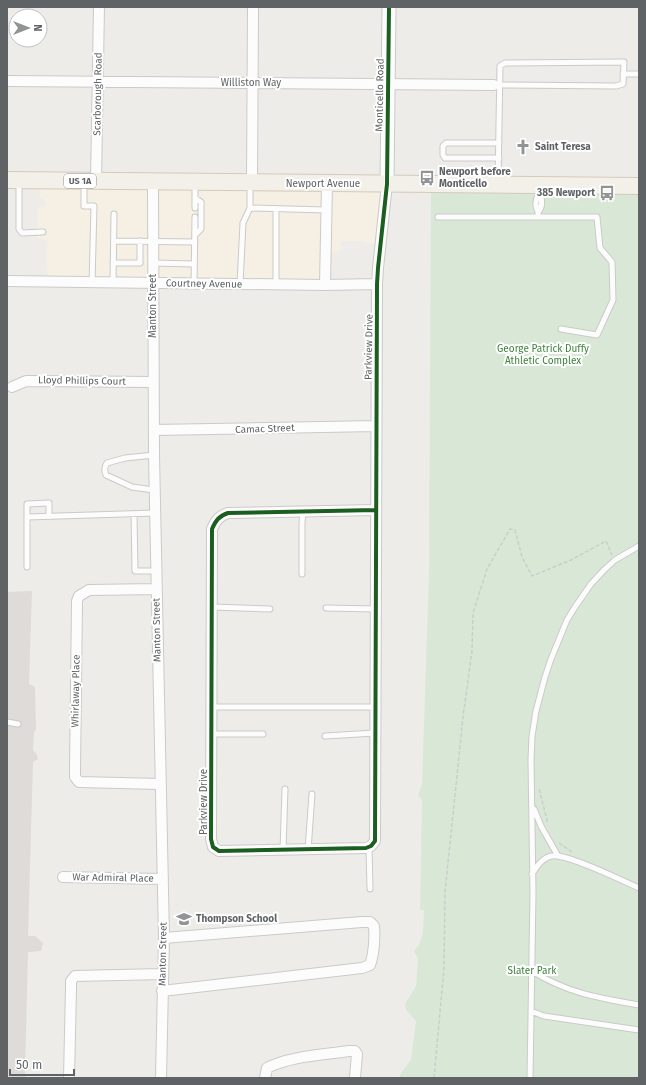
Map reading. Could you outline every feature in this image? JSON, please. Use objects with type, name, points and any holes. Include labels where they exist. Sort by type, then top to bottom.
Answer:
[{"type":"main road","name":"Newport Avenue","points":[[13,180],[153,182],[195,190],[251,183],[498,185],[539,190],[639,186]]},
{"type":"street","name":"Scarborough Road","points":[[90,181],[98,82],[99,7]]},
{"type":"street","points":[[251,183],[253,7]]},
{"type":"street","name":"Monticello Road","points":[[387,184],[389,7]]},
{"type":"street","name":"Williston Way","points":[[7,81],[497,85]]},
{"type":"street","name":"Manton Street","points":[[153,182],[154,490],[164,938],[162,974],[161,1078]]},
{"type":"street","points":[[325,285],[327,184]]},
{"type":"street","name":"Parkview Drive","points":[[376,510],[228,514],[220,516],[215,522],[212,529],[212,839],[213,847],[219,851],[308,850],[369,847],[375,841],[377,284],[387,184]]},
{"type":"street","name":"Courtney Avenue","points":[[7,281],[276,285],[377,284]]},
{"type":"street","name":"Lloyd Phillips Court","points":[[12,387],[26,380],[153,382]]},
{"type":"street","name":"Camac Street","points":[[154,430],[376,426]]},
{"type":"street","name":"Whirlaway Place","points":[[156,589],[89,590],[79,596],[77,608],[75,777],[78,782],[160,784]]},
{"type":"street","name":"War Admiral Place","points":[[63,877],[163,879]]},
{"type":"street","points":[[162,990],[362,968],[370,965],[372,960],[375,931],[374,926],[370,922],[362,922],[164,938]]},
{"type":"street","points":[[69,1078],[71,981],[75,976],[162,974]]},
{"type":"street","points":[[265,1078],[267,1068],[275,1064],[287,1060],[349,1050],[355,1051],[357,1054],[355,1078]]},
{"type":"lane","points":[[497,85],[616,86],[623,84],[624,62],[505,63],[500,66],[497,85],[499,143],[498,185]]},
{"type":"lane","points":[[623,74],[639,74]]},
{"type":"lane","points":[[499,143],[446,143],[443,146],[443,155],[445,158],[499,158]]},
{"type":"lane","points":[[13,180],[18,230],[22,233],[43,232]]},
{"type":"lane","points":[[90,181],[84,206],[94,206],[92,282]]},
{"type":"lane","points":[[240,284],[243,224],[250,208],[251,183]]},
{"type":"lane","points":[[193,208],[195,190]]},
{"type":"lane","points":[[195,190],[201,202],[201,230],[195,235]]},
{"type":"lane","points":[[538,214],[541,208],[542,199],[539,190]]},
{"type":"lane","points":[[250,208],[326,210]]},
{"type":"lane","points":[[276,209],[276,285]]},
{"type":"lane","points":[[113,283],[114,214]]},
{"type":"lane","points":[[438,216],[538,214],[597,217],[600,248],[612,262],[613,300],[597,335],[561,330]]},
{"type":"lane","points":[[193,217],[195,235],[194,284]]},
{"type":"lane","points":[[114,241],[195,242]]},
{"type":"lane","points":[[113,263],[140,263],[140,241]]},
{"type":"lane","points":[[153,263],[194,264]]},
{"type":"lane","points":[[154,455],[113,461],[107,463],[104,471],[106,475],[132,488],[154,490]]},
{"type":"lane","points":[[27,567],[27,504],[49,503],[49,516]]},
{"type":"lane","points":[[302,574],[303,512]]},
{"type":"lane","points":[[27,517],[155,513]]},
{"type":"lane","points":[[134,514],[135,572],[156,571]]},
{"type":"lane","points":[[530,1078],[533,892],[531,760],[532,736],[536,711],[545,677],[562,630],[575,607],[591,584],[615,560],[639,546]]},
{"type":"lane","points":[[212,607],[270,609]]},
{"type":"lane","points":[[326,608],[376,609]]},
{"type":"lane","points":[[212,707],[376,707]]},
{"type":"lane","points":[[7,722],[18,724]]},
{"type":"lane","points":[[325,736],[375,733]]},
{"type":"lane","points":[[212,734],[263,734]]},
{"type":"lane","points":[[283,850],[285,790]]},
{"type":"lane","points":[[308,850],[312,794]]},
{"type":"lane","points":[[532,806],[541,826],[558,856]]},
{"type":"lane","points":[[369,847],[370,889]]},
{"type":"lane","points":[[532,874],[543,860],[552,856],[558,856],[571,859],[639,888]]},
{"type":"lane","points":[[532,971],[549,982],[568,989],[598,998],[639,1004]]},
{"type":"lane","points":[[531,1011],[544,1016],[639,1030]]},
{"type":"path","points":[[434,1078],[444,968],[445,892],[463,717],[472,651],[473,613],[487,569],[510,529],[515,530],[522,558],[532,576],[571,560],[606,541],[615,560]]},
{"type":"path","points":[[538,785],[549,825]]},
{"type":"path","points":[[557,841],[568,850],[575,853],[571,859]]},
{"type":"shaded area","points":[[40,181],[384,185],[377,245],[362,241],[340,241],[342,250],[332,253],[331,284],[48,282],[46,251],[49,241],[37,238],[38,208],[44,206],[46,202],[40,197]]},
{"type":"shaded area","points":[[32,591],[29,684],[35,687],[36,729],[34,732],[33,750],[38,759],[33,762],[28,936],[35,936],[43,943],[41,951],[28,952],[26,1078],[7,1078],[7,592]]},
{"type":"green space","name":"Slater Park","points":[[431,185],[639,187],[639,1078],[399,1078],[411,1060],[416,1021],[406,1010],[405,1004],[416,986],[418,959],[414,951],[418,947],[422,937],[424,910],[420,910],[422,800],[418,796],[422,784],[429,572]]},
{"type":"cycle path","points":[[376,510],[228,513],[218,519],[212,529],[211,839],[213,847],[219,851],[366,848],[371,846],[375,841],[377,284],[387,184],[389,7]]},
{"type":"place","name":"Saint Teresa","points":[[523,147]]},
{"type":"place","name":"Newport before Monticello","points":[[427,178]]},
{"type":"place","name":"385 Newport","points":[[607,193]]},
{"type":"place","name":"Thompson School","points":[[184,919]]},
{"type":"park label","name":"George Patrick Duffy Athletic Complex","points":[[543,354]]}]
